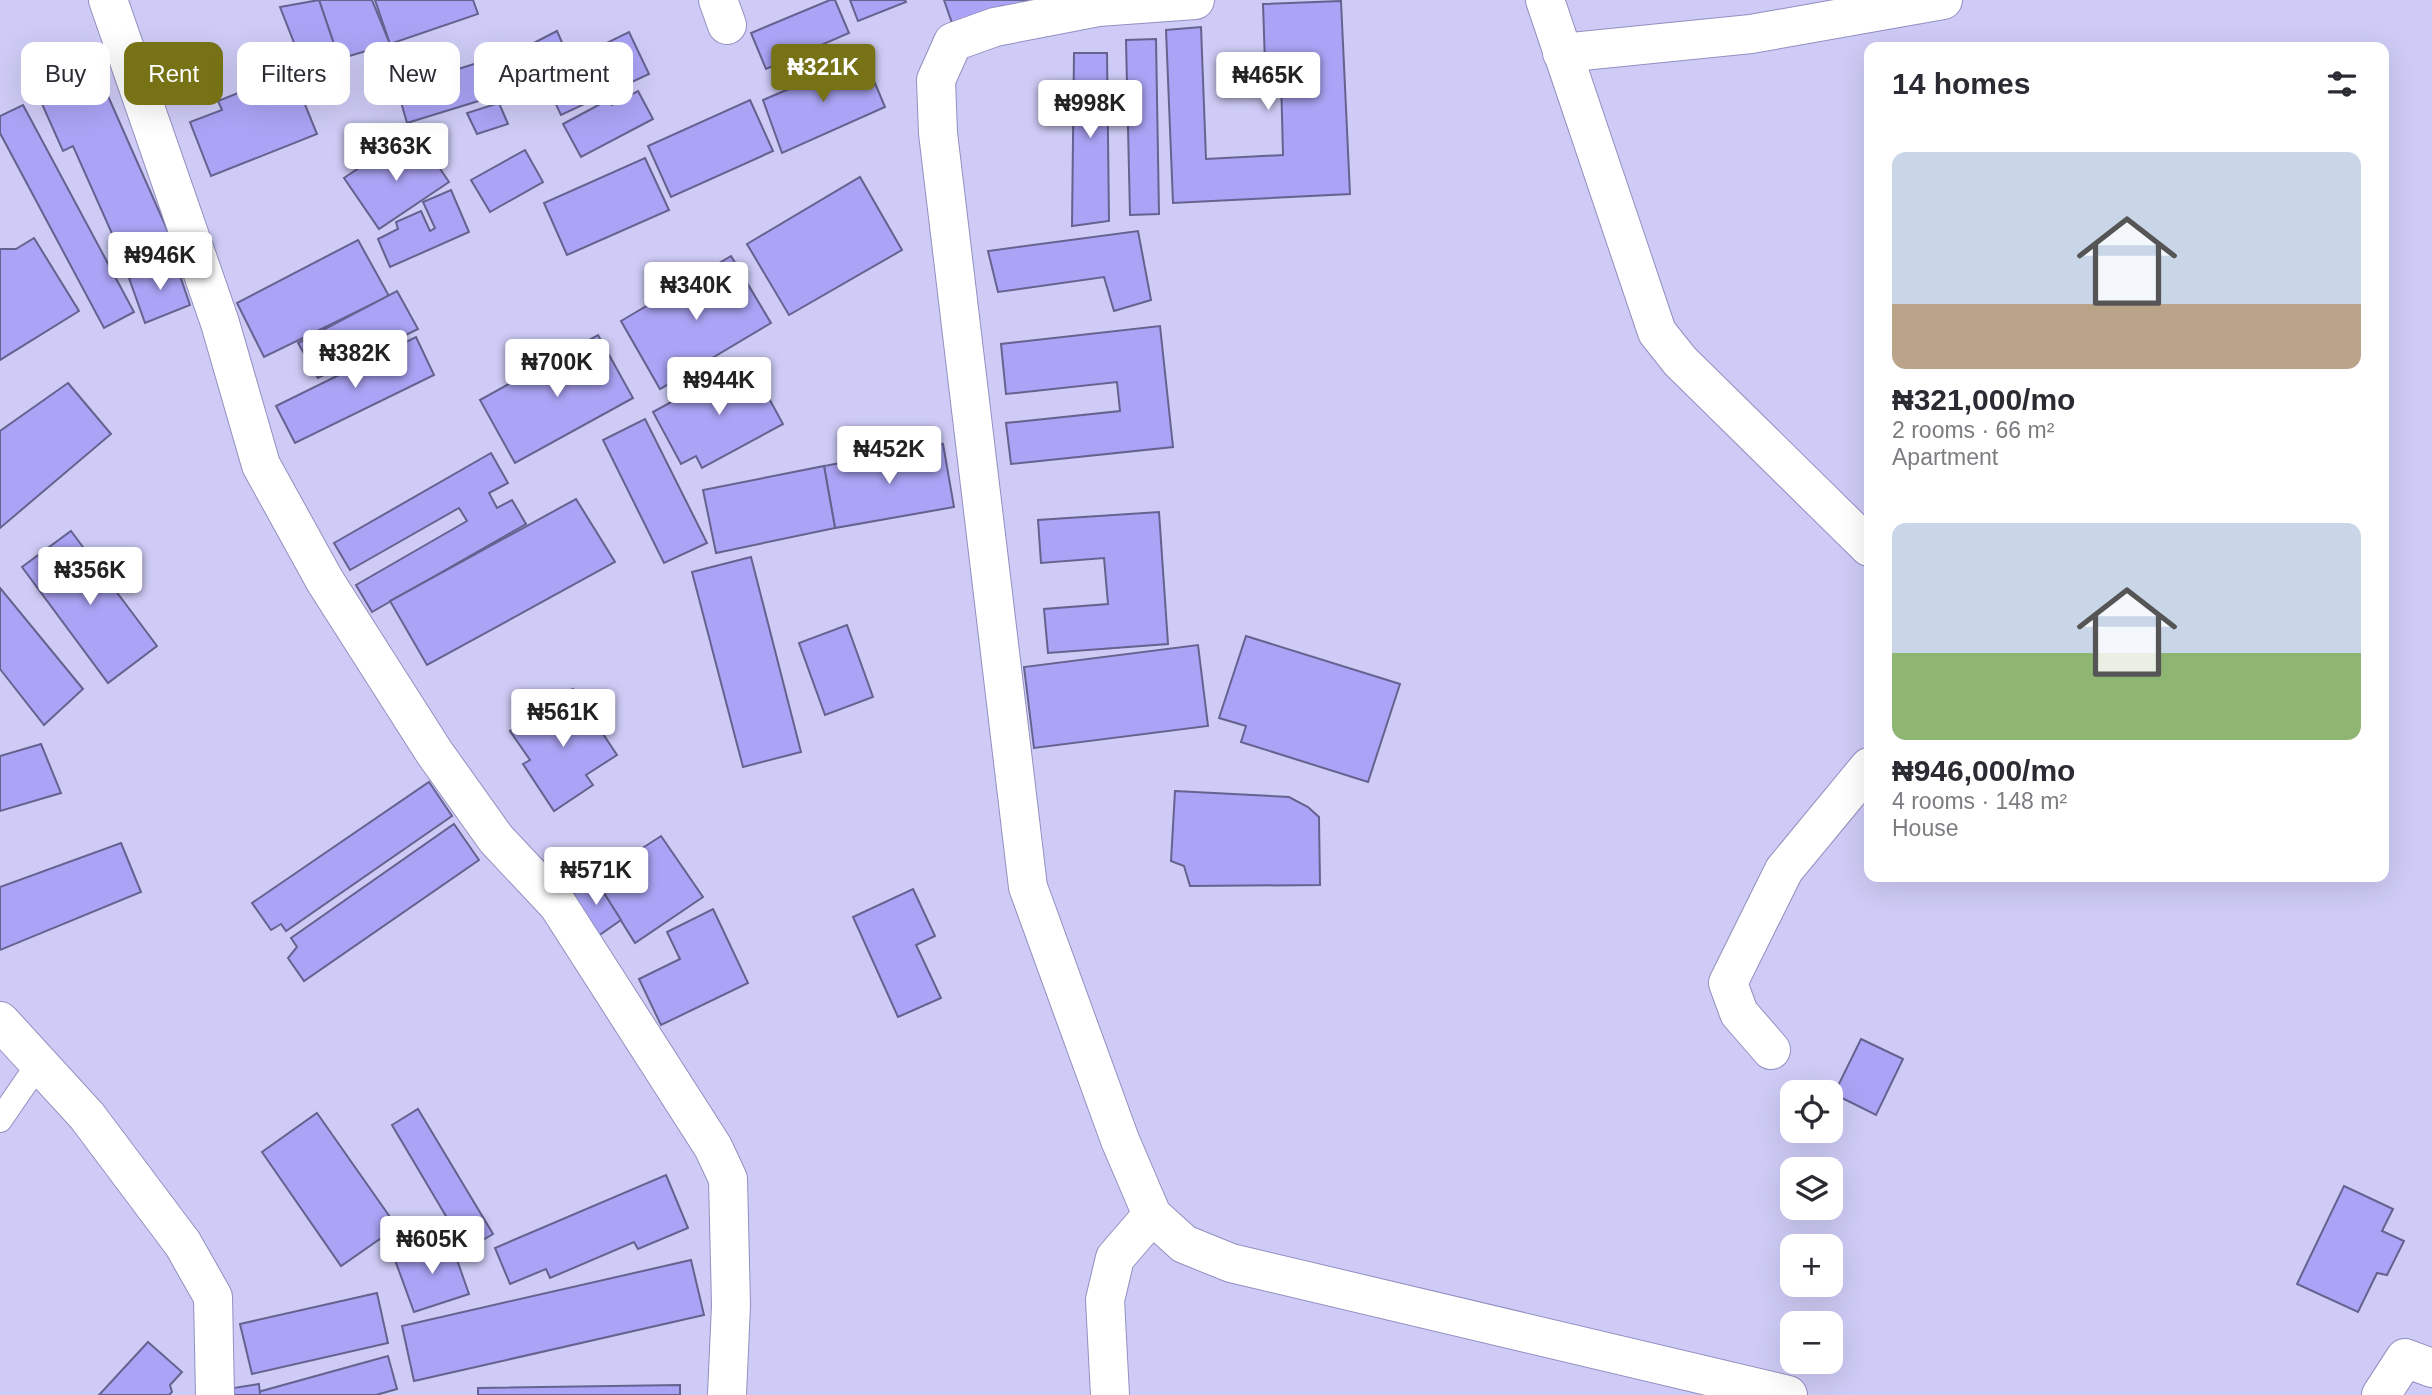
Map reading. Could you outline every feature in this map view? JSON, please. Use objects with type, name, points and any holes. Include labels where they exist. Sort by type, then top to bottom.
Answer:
[{"type":"street","points":[[108,0],[220,323],[261,465],[325,581],[434,752],[496,839],[558,905],[713,1147],[728,1180],[731,1305],[727,1395]]},
{"type":"street","points":[[1195,0],[1098,7],[995,27],[953,42],[936,80],[940,146],[1028,887],[1120,1140],[1152,1215],[1184,1244],[1231,1263],[1788,1395]]},
{"type":"street","points":[[1545,0],[1657,332],[1680,361],[1864,542]]},
{"type":"street","points":[[1562,53],[1751,34],[1943,0]]},
{"type":"street","points":[[1771,1050],[1739,1013],[1728,983],[1783,870],[1864,772]]},
{"type":"street","points":[[0,1021],[87,1116],[184,1244],[213,1297],[215,1395]]},
{"type":"street","points":[[1110,1395],[1105,1300],[1115,1258],[1152,1215]]},
{"type":"street","points":[[2381,1395],[2405,1358],[2432,1368]]},
{"type":"lane","points":[[0,1120],[39,1063]]},
{"type":"building","points":[[319,0],[372,0],[389,42],[364,42],[364,52],[350,56],[350,42],[333,42]]},
{"type":"building","points":[[319,0],[333,42],[294,42],[280,7]]},
{"type":"building","points":[[375,0],[473,0],[478,14],[389,42]]},
{"type":"building","points":[[835,0],[849,33],[766,69],[751,33]]},
{"type":"building","points":[[850,0],[905,0],[906,2],[858,21]]},
{"type":"building","points":[[944,0],[1030,0],[1007,8],[1002,6],[952,23]]},
{"type":"building","points":[[1341,1],[1350,194],[1173,203],[1166,30],[1201,27],[1206,159],[1283,155],[1281,78],[1265,63],[1263,4]]},
{"type":"building","points":[[557,31],[562,42],[536,42]]},
{"type":"building","points":[[629,32],[649,74],[633,81],[633,42],[609,42]]},
{"type":"building","points":[[1156,39],[1159,214],[1130,215],[1126,40]]},
{"type":"building","points":[[1074,53],[1107,53],[1109,221],[1072,226]]},
{"type":"building","points":[[864,57],[885,107],[782,153],[763,100]]},
{"type":"building","points":[[474,64],[474,102],[407,123],[402,105],[460,105],[460,68]]},
{"type":"building","points":[[638,91],[653,119],[581,157],[563,124],[599,105],[633,105],[633,94]]},
{"type":"building","points":[[237,93],[237,105],[305,105],[317,134],[211,176],[190,122],[222,110],[220,105],[223,105],[223,99]]},
{"type":"building","points":[[750,100],[773,151],[671,197],[648,146]]},
{"type":"building","points":[[110,101],[170,236],[122,256],[73,146],[63,151],[42,105],[110,105]]},
{"type":"building","points":[[23,105],[134,312],[104,328],[0,133],[0,116]]},
{"type":"building","points":[[500,105],[508,124],[477,134],[467,113]]},
{"type":"building","points":[[556,105],[582,105],[561,115]]},
{"type":"building","points":[[411,143],[416,150],[424,145],[449,182],[379,229],[344,178],[384,151],[389,157]]},
{"type":"building","points":[[525,150],[543,182],[490,212],[471,180]]},
{"type":"building","points":[[645,158],[669,210],[567,255],[544,203]]},
{"type":"building","points":[[860,177],[902,250],[789,315],[747,244]]},
{"type":"building","points":[[451,190],[469,232],[390,267],[378,239],[398,229],[396,222],[421,211],[430,231],[435,228],[423,202]]},
{"type":"building","points":[[1138,231],[1151,300],[1114,311],[1104,277],[998,292],[988,251]]},
{"type":"building","points":[[34,238],[79,311],[0,360],[0,249],[16,249]]},
{"type":"building","points":[[358,240],[389,296],[264,357],[237,303]]},
{"type":"building","points":[[731,256],[771,323],[660,389],[621,321]]},
{"type":"building","points":[[175,261],[190,305],[145,323],[129,278]]},
{"type":"building","points":[[397,291],[418,329],[318,378],[298,343]]},
{"type":"building","points":[[1160,326],[1173,447],[1011,464],[1006,423],[1120,411],[1117,382],[1006,394],[1001,344]]},
{"type":"building","points":[[598,335],[633,398],[515,463],[480,400]]},
{"type":"building","points":[[416,337],[434,375],[295,443],[276,406]]},
{"type":"building","points":[[748,360],[783,424],[702,468],[696,456],[681,464],[653,412]]},
{"type":"building","points":[[68,383],[111,434],[0,528],[0,431]]},
{"type":"building","points":[[645,419],[707,543],[664,563],[603,440]]},
{"type":"building","points":[[943,444],[954,507],[835,528],[824,466]]},
{"type":"building","points":[[491,453],[508,483],[489,493],[497,508],[512,500],[526,524],[372,612],[356,585],[467,521],[459,508],[350,570],[334,543]]},
{"type":"building","points":[[824,466],[835,528],[716,553],[703,490]]},
{"type":"building","points":[[576,499],[615,562],[427,665],[390,601]]},
{"type":"building","points":[[1159,512],[1168,644],[1048,653],[1044,609],[1108,604],[1104,558],[1041,563],[1038,520]]},
{"type":"building","points":[[71,531],[157,646],[108,683],[22,567]]},
{"type":"building","points":[[751,557],[801,752],[743,767],[692,572]]},
{"type":"building","points":[[0,588],[83,689],[44,725],[0,669]]},
{"type":"building","points":[[847,625],[873,697],[825,715],[799,643]]},
{"type":"building","points":[[1246,636],[1400,684],[1368,782],[1241,742],[1246,726],[1219,718]]},
{"type":"building","points":[[1198,645],[1208,726],[1034,748],[1024,667]]},
{"type":"building","points":[[573,689],[617,755],[586,775],[593,785],[554,811],[523,764],[530,760],[510,731]]},
{"type":"building","points":[[41,744],[61,793],[0,811],[0,756]]},
{"type":"building","points":[[429,782],[452,816],[286,931],[281,924],[271,930],[252,903]]},
{"type":"building","points":[[1175,791],[1289,797],[1308,807],[1319,817],[1320,885],[1190,886],[1184,866],[1171,861]]},
{"type":"building","points":[[454,824],[479,860],[304,981],[288,958],[297,947],[291,938]]},
{"type":"building","points":[[661,836],[703,897],[635,943],[595,879]]},
{"type":"building","points":[[121,843],[141,892],[0,950],[0,887]]},
{"type":"building","points":[[595,879],[621,920],[598,936],[571,895]]},
{"type":"building","points":[[913,889],[935,936],[916,945],[941,998],[898,1017],[853,917]]},
{"type":"building","points":[[713,909],[748,983],[661,1025],[639,979],[680,959],[667,932]]},
{"type":"building","points":[[1861,1039],[1903,1059],[1876,1115],[1843,1098],[1843,1080],[1841,1080]]},
{"type":"building","points":[[418,1109],[493,1234],[466,1250],[392,1125]]},
{"type":"building","points":[[317,1113],[397,1227],[341,1266],[262,1152]]},
{"type":"building","points":[[666,1175],[688,1228],[638,1249],[634,1242],[550,1278],[546,1269],[510,1284],[495,1248]]},
{"type":"building","points":[[2344,1186],[2393,1209],[2382,1231],[2404,1241],[2387,1275],[2377,1273],[2358,1312],[2297,1284]]},
{"type":"building","points":[[450,1240],[469,1294],[414,1312],[395,1260]]},
{"type":"building","points":[[691,1260],[704,1315],[414,1381],[402,1326]]},
{"type":"building","points":[[377,1293],[388,1343],[252,1374],[240,1324]]},
{"type":"building","points":[[148,1342],[182,1372],[170,1385],[172,1392],[169,1395],[99,1395]]},
{"type":"building","points":[[388,1356],[397,1389],[376,1395],[259,1395],[258,1392]]},
{"type":"building","points":[[259,1384],[260,1395],[228,1395],[227,1389]]},
{"type":"building","points":[[680,1385],[680,1395],[478,1395],[478,1388]]}]
